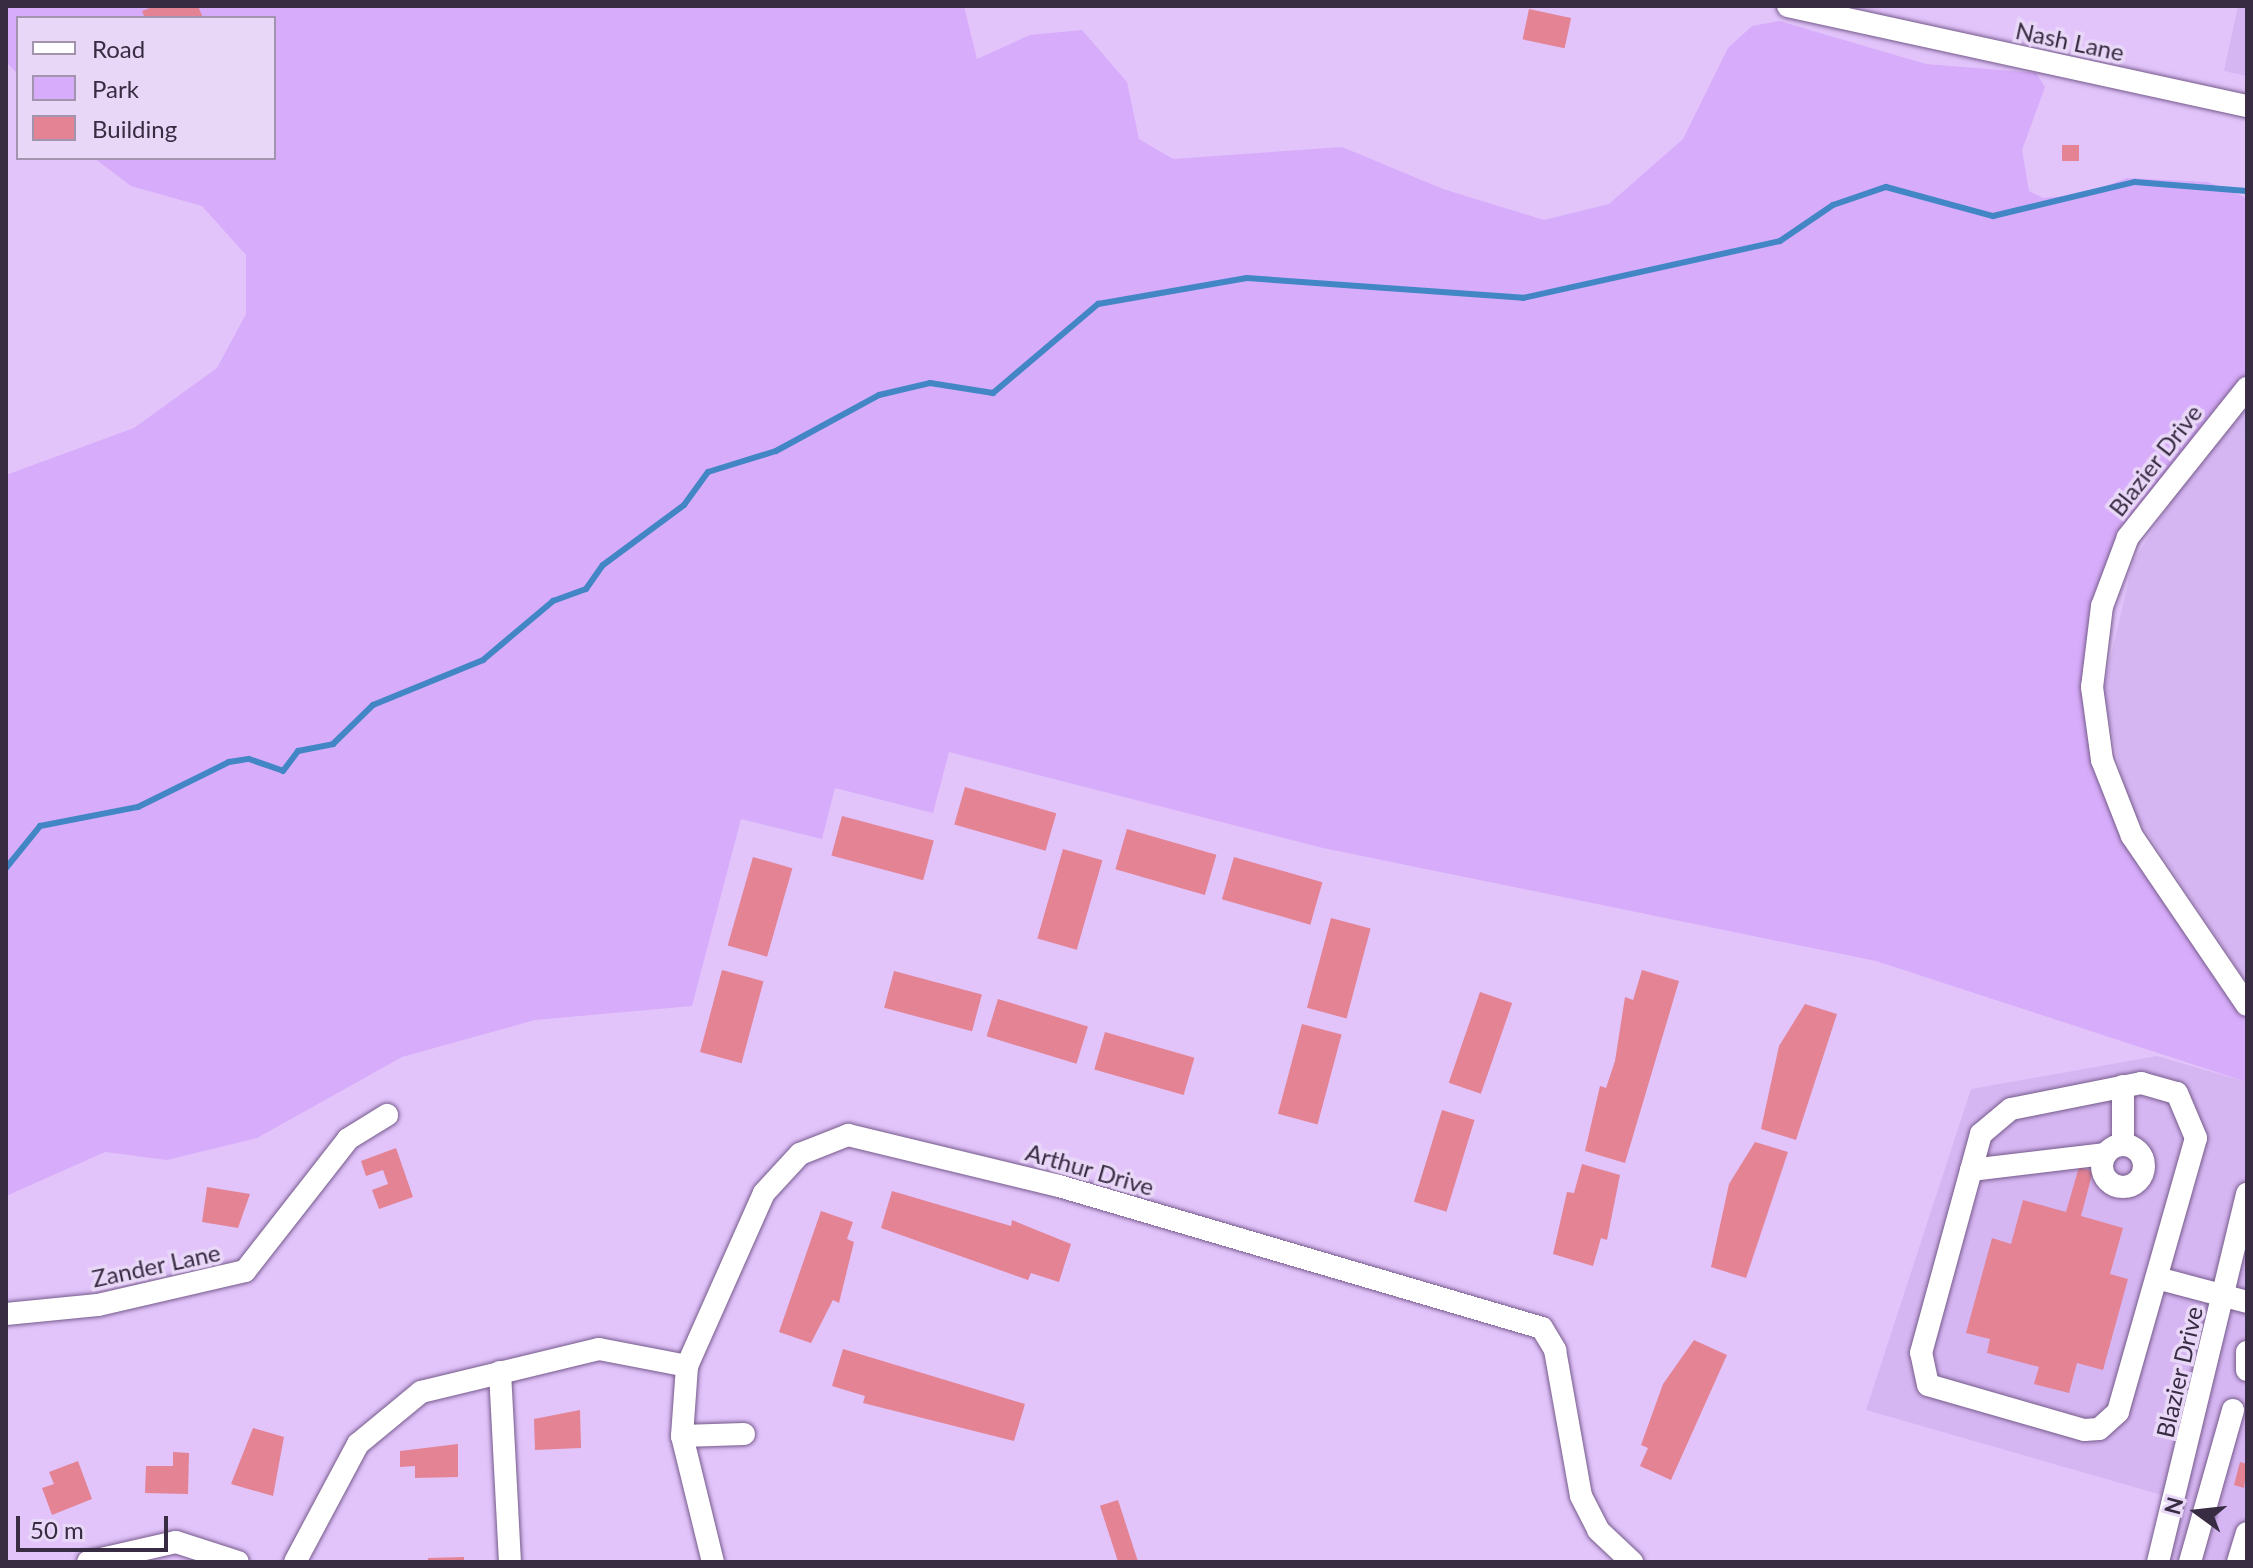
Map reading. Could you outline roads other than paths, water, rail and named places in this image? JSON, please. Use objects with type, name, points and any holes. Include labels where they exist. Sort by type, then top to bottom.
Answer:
[{"type":"street","name":"Nash Lane","points":[[1788,6],[2247,106]]},
{"type":"street","name":"Blazier Drive","points":[[2247,388],[2128,537],[2102,606],[2092,687],[2102,760],[2132,836],[2247,1005]]},
{"type":"street","points":[[1971,1170],[2115,1150],[2123,1086]]},
{"type":"street","points":[[2123,1086],[2177,1093],[2194,1122],[2157,1278],[2118,1412],[2099,1429],[1928,1385],[1921,1353],[1981,1134],[1997,1114],[2123,1086]]},
{"type":"street","name":"Zander Lane","points":[[6,1314],[98,1305],[245,1271],[348,1139],[387,1115]]},
{"type":"street","name":"Arthur Drive","points":[[713,1562],[682,1436],[687,1366],[772,1182],[822,1141],[875,1138],[1542,1328],[1555,1350],[1581,1496],[1598,1530],[1632,1562]]},
{"type":"street","name":"Blazier Drive","points":[[2158,1562],[2247,1194]]},
{"type":"street","points":[[2157,1278],[2247,1302]]},
{"type":"street","points":[[295,1562],[347,1462],[383,1418],[421,1392],[599,1349],[687,1366]]},
{"type":"street","points":[[2247,1352],[2247,1370]]},
{"type":"street","points":[[500,1372],[510,1562]]},
{"type":"street","points":[[2190,1562],[2240,1412],[2199,1396]]},
{"type":"street","points":[[682,1436],[744,1434]]},
{"type":"street","points":[[2238,1562],[2247,1533]]},
{"type":"street","points":[[88,1562],[176,1542],[238,1562]]},
{"type":"waterway","points":[[6,868],[40,826],[138,807],[229,762],[249,759],[283,771],[298,751],[333,744],[373,705],[483,660],[553,601],[586,589],[603,565],[684,505],[708,472],[776,451],[879,395],[930,383],[993,393],[1098,304],[1247,278],[1523,298],[1780,241],[1833,205],[1886,187],[1993,216],[2135,182],[2247,191]]}]
